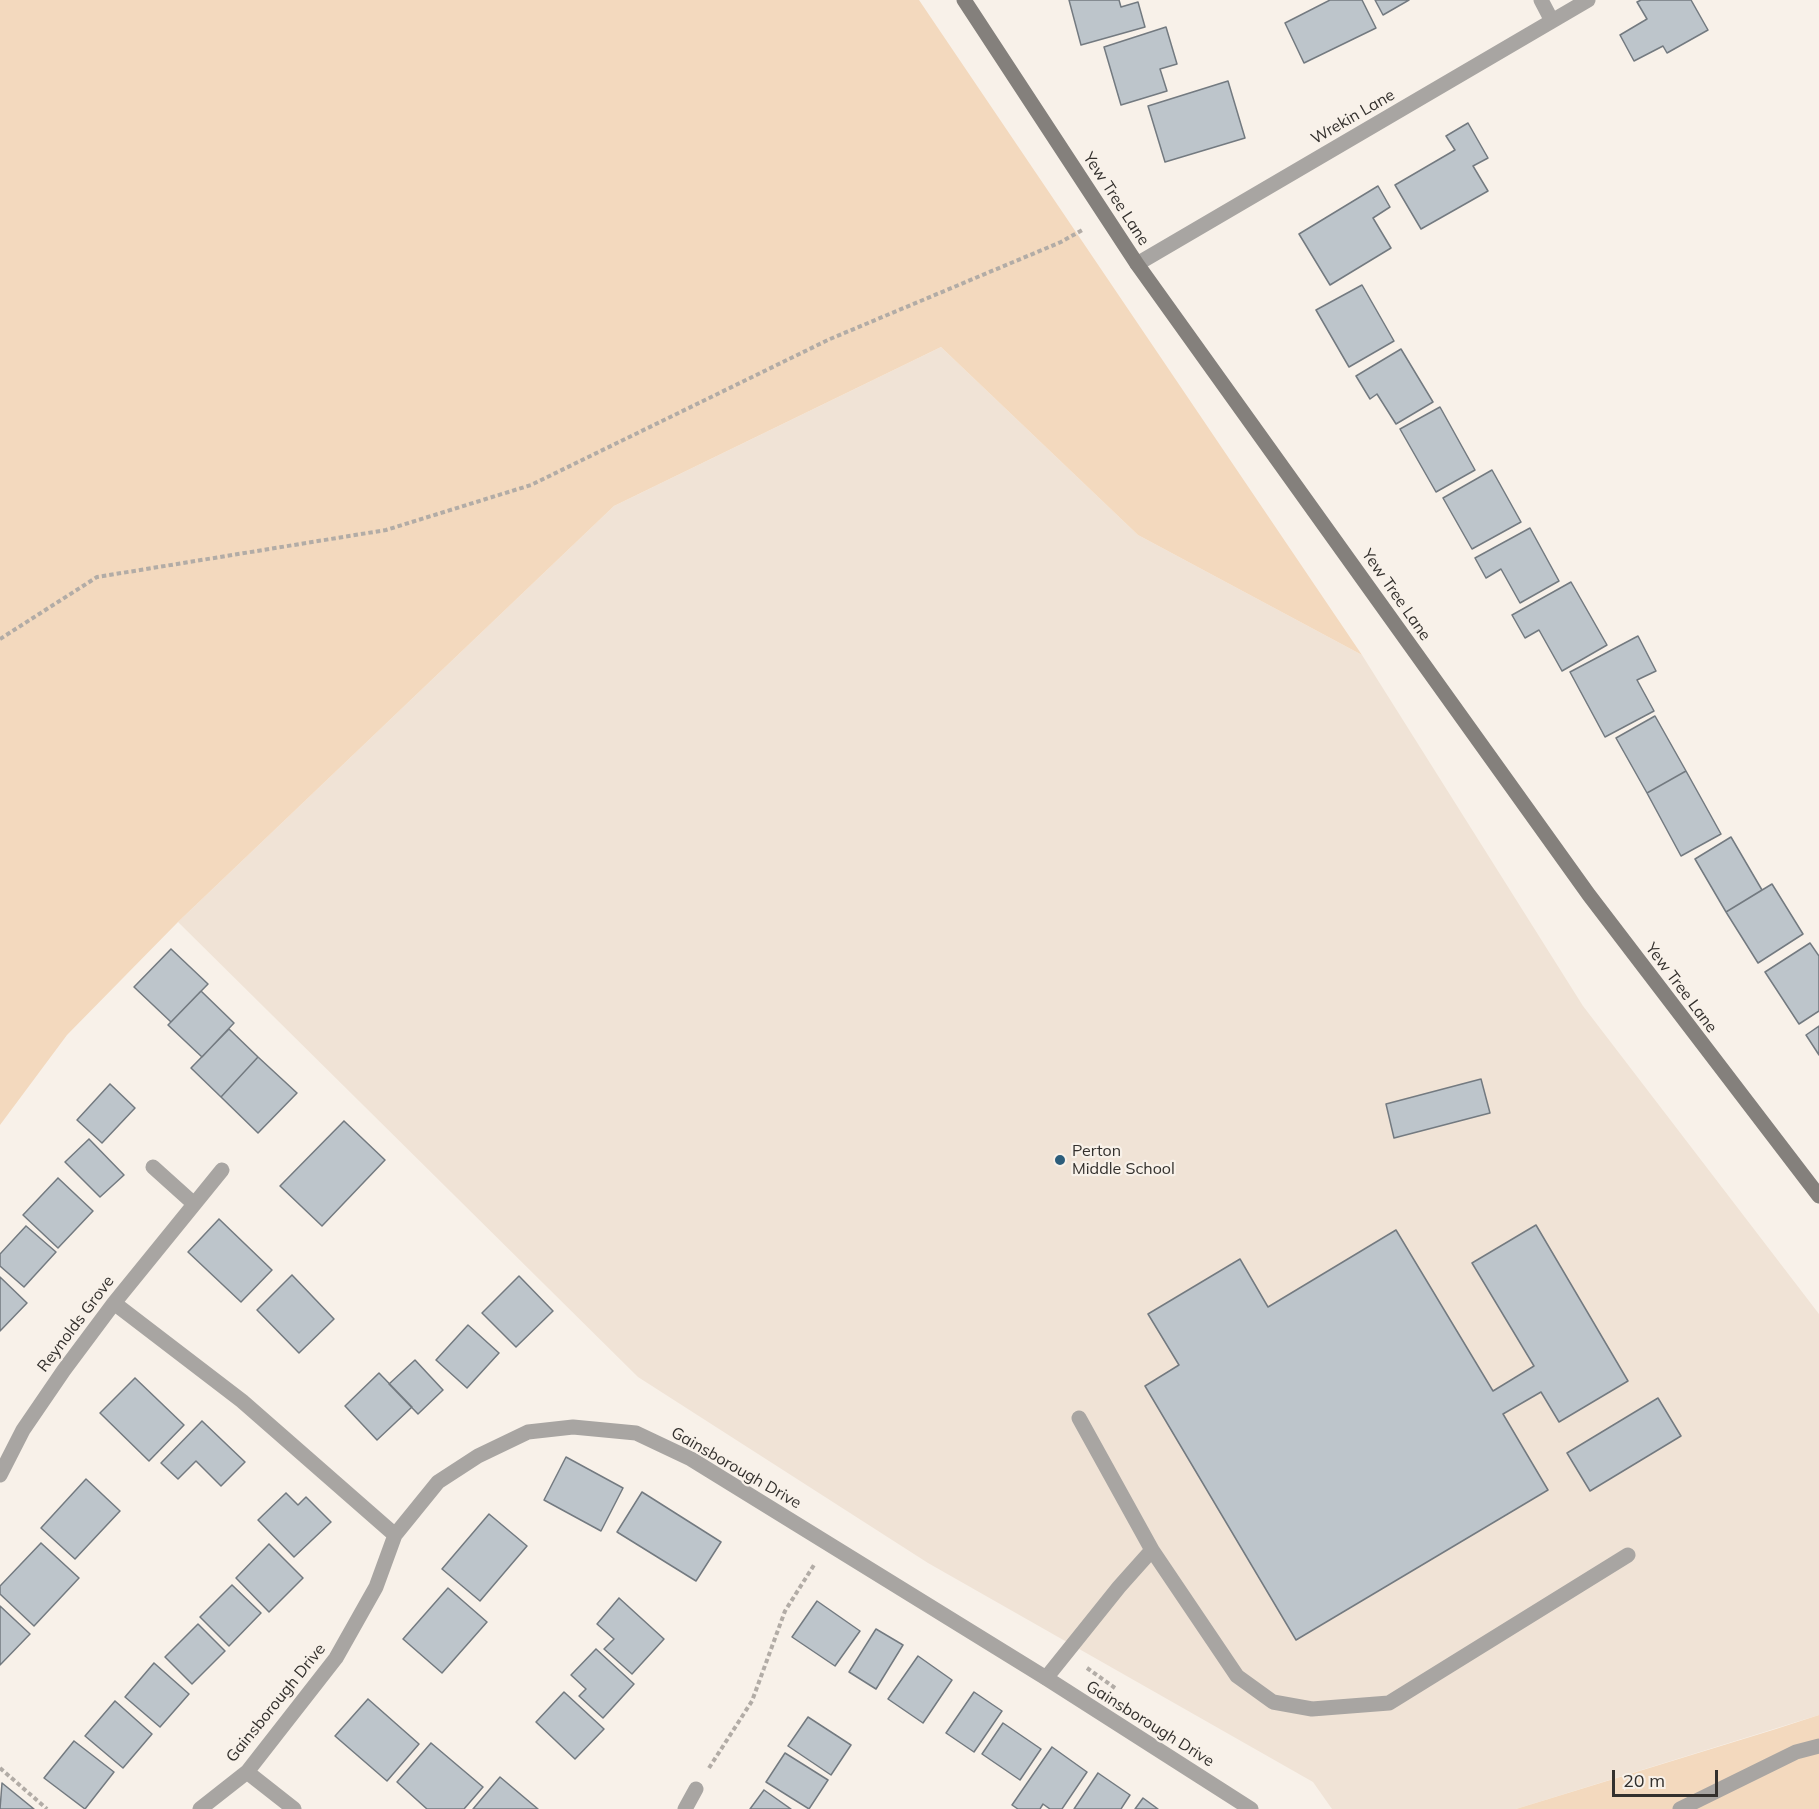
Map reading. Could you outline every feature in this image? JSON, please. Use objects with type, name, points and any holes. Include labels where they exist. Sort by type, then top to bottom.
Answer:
[{"type":"street","name":"Yew Tree Lane","points":[[964,0],[1137,264],[1589,895],[1819,1196]]},
{"type":"street","points":[[1541,0],[1552,21]]},
{"type":"street","name":"Wrekin Lane","points":[[1137,264],[1588,0]]},
{"type":"street","points":[[153,1167],[193,1203]]},
{"type":"street","name":"Reynolds Grove","points":[[0,1475],[29,1422],[64,1370],[114,1302],[222,1170]]},
{"type":"street","points":[[114,1302],[242,1401],[395,1535]]},
{"type":"street","points":[[1079,1418],[1152,1550],[1238,1676],[1273,1702],[1312,1709],[1389,1703],[1628,1555]]},
{"type":"street","name":"Gainsborough Drive","points":[[200,1809],[247,1772],[336,1658],[376,1587],[395,1535],[438,1482],[478,1456],[528,1432],[573,1427],[636,1433],[691,1459],[1046,1678],[1251,1809]]},
{"type":"street","points":[[1046,1678],[1119,1587],[1152,1550]]},
{"type":"street","points":[[1680,1809],[1797,1752],[1819,1746]]},
{"type":"street","points":[[247,1772],[294,1809]]},
{"type":"street","points":[[686,1809],[696,1788]]},
{"type":"path","points":[[0,639],[97,577],[386,530],[531,485],[830,339],[1061,242],[1106,216]]},
{"type":"path","points":[[696,1788],[752,1701],[785,1611],[828,1544]]},
{"type":"path","points":[[0,1768],[47,1809]]},
{"type":"shaded area","points":[[0,0],[919,0],[1362,655],[1138,535],[941,347],[614,506],[178,922],[67,1035],[0,1125]]},
{"type":"shaded area","name":"Perton Middle School","points":[[941,347],[1138,535],[1362,655],[1583,1006],[1819,1314],[1819,1715],[1516,1809],[1332,1809],[1313,1782],[928,1563],[638,1377],[178,922],[614,506]]},
{"type":"shaded area","points":[[1819,1715],[1819,1809],[1516,1809],[1776,1729]]},
{"type":"building","points":[[1069,0],[1119,0],[1121,7],[1138,2],[1145,27],[1081,45]]},
{"type":"building","points":[[1330,0],[1362,0],[1376,28],[1304,63],[1285,23]]},
{"type":"building","points":[[1375,0],[1409,0],[1383,15]]},
{"type":"building","points":[[1641,0],[1691,0],[1708,30],[1667,53],[1663,46],[1634,61],[1620,35],[1647,19],[1637,2]]},
{"type":"building","points":[[1166,27],[1177,64],[1160,69],[1167,91],[1121,105],[1104,47]]},
{"type":"building","points":[[1228,81],[1245,138],[1165,162],[1148,106]]},
{"type":"building","points":[[1468,123],[1488,158],[1473,166],[1488,191],[1421,229],[1395,185],[1455,150],[1446,136]]},
{"type":"building","points":[[1378,186],[1390,207],[1373,218],[1391,248],[1330,285],[1299,234]]},
{"type":"building","points":[[1362,285],[1394,341],[1349,367],[1316,310]]},
{"type":"building","points":[[1401,349],[1433,402],[1396,424],[1377,394],[1370,399],[1356,376]]},
{"type":"building","points":[[1440,407],[1475,470],[1436,492],[1400,429]]},
{"type":"building","points":[[1492,470],[1521,522],[1472,549],[1443,498]]},
{"type":"building","points":[[1530,528],[1559,581],[1520,603],[1501,569],[1486,578],[1475,558]]},
{"type":"building","points":[[1571,582],[1607,645],[1562,671],[1539,630],[1525,638],[1512,615]]},
{"type":"building","points":[[1638,636],[1656,671],[1637,680],[1654,711],[1605,737],[1570,672]]},
{"type":"building","points":[[1655,716],[1686,771],[1647,793],[1616,738]]},
{"type":"building","points":[[1686,771],[1721,834],[1681,856],[1647,793]]},
{"type":"building","points":[[1731,837],[1762,890],[1726,912],[1695,859]]},
{"type":"building","points":[[1772,884],[1803,934],[1758,963],[1726,912]]},
{"type":"building","points":[[1810,943],[1819,956],[1819,1011],[1799,1024],[1765,972]]},
{"type":"building","points":[[171,949],[208,984],[171,1022],[134,987]]},
{"type":"building","points":[[201,991],[234,1023],[202,1057],[168,1025]]},
{"type":"building","points":[[1819,1026],[1819,1055],[1806,1035]]},
{"type":"building","points":[[229,1029],[258,1057],[221,1097],[191,1068]]},
{"type":"building","points":[[258,1057],[297,1093],[258,1133],[221,1097]]},
{"type":"building","points":[[1481,1079],[1490,1113],[1394,1138],[1386,1104]]},
{"type":"building","points":[[110,1084],[135,1108],[102,1143],[77,1120]]},
{"type":"building","points":[[344,1121],[385,1160],[322,1226],[280,1186]]},
{"type":"building","points":[[89,1139],[124,1175],[100,1197],[65,1162]]},
{"type":"building","points":[[58,1178],[93,1211],[58,1248],[23,1215]]},
{"type":"building","points":[[219,1219],[272,1270],[241,1302],[188,1252]]},
{"type":"building","points":[[1536,1225],[1628,1381],[1559,1422],[1541,1392],[1503,1414],[1548,1490],[1296,1640],[1145,1386],[1179,1365],[1148,1314],[1240,1259],[1268,1307],[1396,1230],[1493,1391],[1534,1366],[1472,1263]]},
{"type":"building","points":[[26,1226],[56,1252],[24,1287],[0,1266],[0,1254]]},
{"type":"building","points":[[292,1275],[334,1319],[299,1353],[257,1310]]},
{"type":"building","points":[[519,1276],[553,1311],[516,1347],[482,1313]]},
{"type":"building","points":[[0,1277],[27,1303],[0,1331]]},
{"type":"building","points":[[468,1325],[499,1353],[467,1388],[436,1360]]},
{"type":"building","points":[[415,1360],[443,1390],[418,1414],[389,1384]]},
{"type":"building","points":[[379,1373],[412,1407],[377,1440],[345,1406]]},
{"type":"building","points":[[135,1378],[184,1425],[149,1461],[100,1413]]},
{"type":"building","points":[[1658,1398],[1681,1436],[1590,1491],[1567,1453]]},
{"type":"building","points":[[202,1421],[245,1462],[221,1486],[196,1461],[178,1479],[161,1463]]},
{"type":"building","points":[[566,1457],[623,1488],[601,1531],[544,1500]]},
{"type":"building","points":[[86,1479],[120,1511],[75,1559],[41,1528]]},
{"type":"building","points":[[642,1492],[721,1542],[696,1581],[617,1532]]},
{"type":"building","points":[[286,1493],[298,1505],[306,1497],[331,1522],[294,1557],[258,1520]]},
{"type":"building","points":[[489,1514],[527,1546],[480,1601],[442,1569]]},
{"type":"building","points":[[41,1543],[79,1578],[34,1626],[0,1594],[0,1586]]},
{"type":"building","points":[[269,1544],[303,1578],[269,1612],[236,1578]]},
{"type":"building","points":[[232,1585],[261,1613],[229,1646],[200,1617]]},
{"type":"building","points":[[448,1588],[487,1622],[442,1673],[403,1639]]},
{"type":"building","points":[[619,1598],[664,1639],[632,1674],[604,1649],[614,1639],[597,1624]]},
{"type":"building","points":[[817,1601],[860,1631],[835,1666],[792,1637]]},
{"type":"building","points":[[0,1606],[30,1634],[0,1665]]},
{"type":"building","points":[[198,1624],[225,1651],[192,1684],[165,1657]]},
{"type":"building","points":[[876,1629],[903,1645],[876,1689],[849,1672]]},
{"type":"building","points":[[596,1649],[634,1684],[603,1718],[579,1696],[586,1689],[571,1675]]},
{"type":"building","points":[[918,1656],[952,1680],[923,1723],[888,1699]]},
{"type":"building","points":[[154,1663],[189,1694],[160,1727],[125,1697]]},
{"type":"building","points":[[564,1692],[604,1729],[575,1759],[536,1722]]},
{"type":"building","points":[[974,1692],[1002,1711],[974,1752],[946,1733]]},
{"type":"building","points":[[368,1699],[419,1744],[387,1781],[335,1736]]},
{"type":"building","points":[[115,1701],[152,1734],[123,1768],[85,1736]]},
{"type":"building","points":[[808,1717],[851,1745],[831,1775],[788,1746]]},
{"type":"building","points":[[1003,1723],[1041,1749],[1020,1780],[982,1754]]},
{"type":"building","points":[[74,1741],[114,1772],[85,1809],[44,1778]]},
{"type":"building","points":[[431,1743],[483,1787],[464,1809],[427,1809],[397,1782]]},
{"type":"building","points":[[1052,1747],[1087,1772],[1062,1809],[1050,1809],[1043,1804],[1040,1809],[1018,1809],[1012,1805]]},
{"type":"building","points":[[785,1753],[828,1780],[809,1809],[766,1782]]},
{"type":"building","points":[[1098,1773],[1130,1795],[1121,1809],[1074,1809]]},
{"type":"building","points":[[500,1777],[538,1809],[473,1809]]},
{"type":"building","points":[[2,1783],[34,1809],[0,1809]]},
{"type":"building","points":[[764,1790],[791,1809],[750,1809]]},
{"type":"building","points":[[1143,1798],[1158,1809],[1135,1809]]},
{"type":"place","name":"Perton Middle School","points":[[1060,1160]]}]
